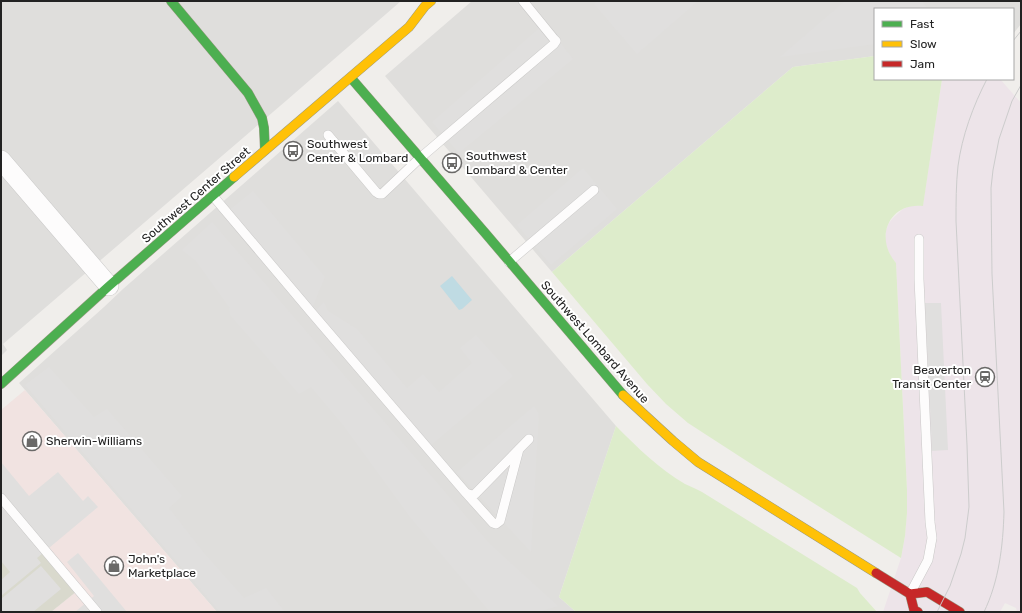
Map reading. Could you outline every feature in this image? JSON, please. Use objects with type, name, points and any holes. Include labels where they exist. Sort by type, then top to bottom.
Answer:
[{"type":"street","points":[[171,1],[248,93],[262,118],[265,150]]},
{"type":"street","name":"Southwest Center Street","points":[[1,384],[109,286],[409,27],[425,6],[431,1]]},
{"type":"street","name":"Southwest Center Street","points":[[409,27],[427,18]]},
{"type":"street","name":"Southwest Lombard Avenue","points":[[351,78],[624,396],[698,462],[910,594]]},
{"type":"street","points":[[1,160],[109,286]]},
{"type":"street","points":[[918,612],[914,610],[910,594],[927,592],[960,612]]},
{"type":"lane","points":[[328,136],[376,192],[382,194],[420,158],[554,44],[556,41],[554,38],[524,1]]},
{"type":"lane","points":[[509,262],[594,190]]},
{"type":"lane","points":[[213,196],[466,493],[493,523],[496,524],[500,521],[519,449]]},
{"type":"lane","points":[[910,594],[928,560],[932,538],[919,279],[919,239]]},
{"type":"lane","points":[[466,493],[471,495],[475,494],[529,439]]},
{"type":"lane","points":[[1,498],[97,612]]},
{"type":"shaded area","points":[[1,1],[401,1],[3,344],[7,350],[1,356]]},
{"type":"shaded area","points":[[472,1],[1021,1],[1021,24],[1014,33],[1014,8],[874,8],[874,56],[793,67],[552,272],[385,76]]},
{"type":"shaded area","points":[[597,1],[698,1],[637,54],[594,4]]},
{"type":"shaded area","points":[[845,1],[922,1],[927,8],[874,8],[874,44],[780,57]]},
{"type":"shaded area","points":[[545,23],[573,59],[459,153],[432,122]]},
{"type":"shaded area","points":[[942,80],[1001,80],[1021,103],[1021,612],[1017,612],[1016,608],[1005,603],[1000,612],[883,612],[901,558],[907,513],[896,263],[891,257],[885,240],[886,230],[893,218],[903,209],[910,206],[923,205]]},
{"type":"shaded area","points":[[338,101],[616,426],[559,597],[576,612],[217,612],[19,383],[123,289]]},
{"type":"shaded area","points":[[583,168],[617,209],[551,265],[517,225]]},
{"type":"shaded area","points":[[253,191],[325,277],[311,311],[226,213]]},
{"type":"shaded area","points":[[212,222],[490,544],[558,606],[538,612],[490,612],[410,517],[343,425],[311,387],[299,394],[230,315],[229,307],[196,261],[182,250]]},
{"type":"shaded area","points":[[324,302],[328,311],[357,329],[407,388],[423,374],[439,392],[472,363],[460,348],[476,335],[513,376],[430,446],[314,312]]},
{"type":"shaded area","points":[[925,303],[941,303],[948,450],[932,451]]},
{"type":"shaded area","points":[[49,367],[94,417],[107,409],[182,496],[169,508],[204,553],[244,598],[266,588],[285,612],[220,612],[25,385]]},
{"type":"shaded area","points":[[25,390],[217,612],[51,612],[77,591],[1,501],[1,410]]},
{"type":"shaded area","points":[[534,406],[539,414],[531,552],[457,472]]},
{"type":"shaded area","points":[[1,462],[29,496],[58,472],[83,501],[88,496],[98,507],[37,558],[41,563],[1,596],[1,580],[10,572],[1,561]]},
{"type":"shaded area","points":[[1,501],[77,591],[51,612],[1,612]]},
{"type":"shaded area","points":[[78,553],[127,612],[75,612],[94,596],[67,562]]},
{"type":"shaded area","points":[[41,566],[61,589],[33,612],[1,612],[1,599]]},
{"type":"green space","points":[[874,56],[874,80],[942,80],[923,206],[911,206],[901,210],[888,224],[886,233],[886,243],[889,253],[896,263],[907,490],[905,536],[901,558],[688,423],[666,404],[647,384],[552,272],[793,67]]},
{"type":"green space","points":[[616,426],[640,450],[666,472],[685,484],[702,492],[857,588],[877,612],[576,612],[559,597]]},
{"type":"water","points":[[452,276],[472,300],[459,310],[440,286]]},
{"type":"tram line","points":[[1014,40],[1021,31]]},
{"type":"tram line","points":[[937,612],[950,586],[961,554],[965,538],[969,507],[956,221],[956,187],[958,166],[965,132],[987,80]]},
{"type":"tram line","points":[[984,612],[997,576],[1003,538],[1004,512],[992,274],[991,188],[999,139],[1012,101],[1021,85]]},
{"type":"traffic: fast","points":[[171,1],[248,93],[262,118],[265,150]]},
{"type":"traffic: fast","points":[[351,78],[623,395]]},
{"type":"traffic: fast","points":[[1,384],[109,286],[234,177]]},
{"type":"traffic: slow","points":[[234,177],[409,27],[425,6],[431,1]]},
{"type":"traffic: slow","points":[[623,395],[698,462],[876,573]]},
{"type":"traffic: jam","points":[[876,573],[910,594],[927,592],[960,612]]},
{"type":"traffic: jam","points":[[910,594],[914,610],[918,612]]},
{"type":"place","name":"Southwest Center & Lombard","points":[[293,151]]},
{"type":"place","name":"Southwest Lombard & Center","points":[[452,163]]},
{"type":"place","name":"Beaverton Transit Center","points":[[985,377]]},
{"type":"place","name":"Sherwin-Williams","points":[[32,441]]},
{"type":"place","name":"John's Marketplace","points":[[114,566]]}]
